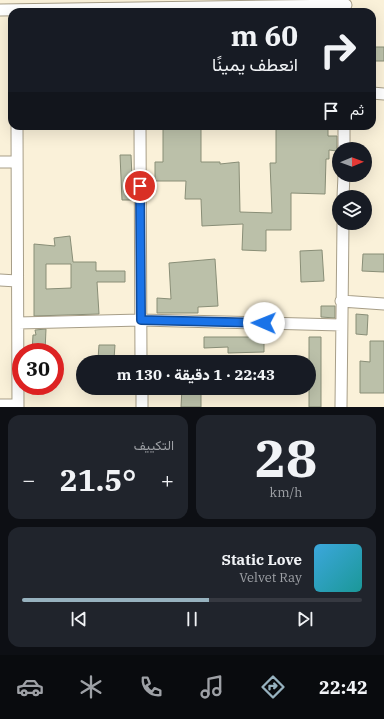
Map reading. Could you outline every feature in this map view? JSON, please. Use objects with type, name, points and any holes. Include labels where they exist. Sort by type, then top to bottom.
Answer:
[{"type":"street","points":[[242,8],[346,6]]},
{"type":"street","points":[[19,7],[59,8]]},
{"type":"street","points":[[0,405],[18,406],[17,130]]},
{"type":"street","points":[[140,130],[141,355]]},
{"type":"street","points":[[344,130],[344,142]]},
{"type":"street","points":[[0,162],[16,162]]},
{"type":"street","points":[[341,407],[343,230]]},
{"type":"street","points":[[0,280],[17,281]]},
{"type":"street","points":[[341,301],[384,304]]},
{"type":"street","points":[[18,323],[141,320],[341,325]]},
{"type":"street","points":[[142,395],[142,407]]},
{"type":"building","points":[[376,47],[384,47],[384,61],[376,61]]},
{"type":"building","points":[[163,130],[201,130],[201,162],[220,162],[220,164],[239,162],[240,212],[272,213],[270,163],[276,163],[276,130],[328,130],[328,136],[337,136],[337,142],[332,142],[332,150],[329,150],[329,159],[326,159],[325,194],[291,193],[291,230],[266,230],[266,251],[242,250],[243,224],[202,226],[201,199],[185,199],[186,181],[155,181],[155,162],[163,162]]},
{"type":"building","points":[[120,155],[131,155],[133,200],[122,200]]},
{"type":"building","points":[[70,236],[73,262],[96,262],[96,271],[125,271],[125,282],[97,282],[99,314],[34,316],[34,244],[55,246],[54,238]],"holes":[[[46,264],[71,264],[71,288],[46,289]]]},
{"type":"building","points":[[322,250],[324,281],[301,282],[300,251]]},
{"type":"building","points":[[363,254],[384,254],[384,272],[362,271]]},
{"type":"building","points":[[215,259],[218,306],[198,307],[198,313],[157,313],[157,298],[171,299],[169,263]]},
{"type":"building","points":[[321,306],[335,306],[335,318],[321,317]]},
{"type":"building","points":[[356,314],[368,315],[367,335],[356,334]]},
{"type":"building","points":[[46,329],[45,343],[33,343],[33,335],[36,335],[35,330]]},
{"type":"building","points":[[204,337],[264,337],[264,352],[228,353],[228,347],[204,348]]},
{"type":"building","points":[[309,337],[321,337],[321,407],[309,407],[309,395],[316,395],[316,355],[309,355]]},
{"type":"building","points":[[370,341],[384,341],[384,393],[360,393],[360,361],[370,362]]},
{"type":"building","points":[[99,345],[115,345],[114,355],[98,355]]},
{"type":"building","points":[[182,395],[201,395],[201,407],[181,407]]},
{"type":"route","points":[[140,186],[141,320],[264,323]]}]
